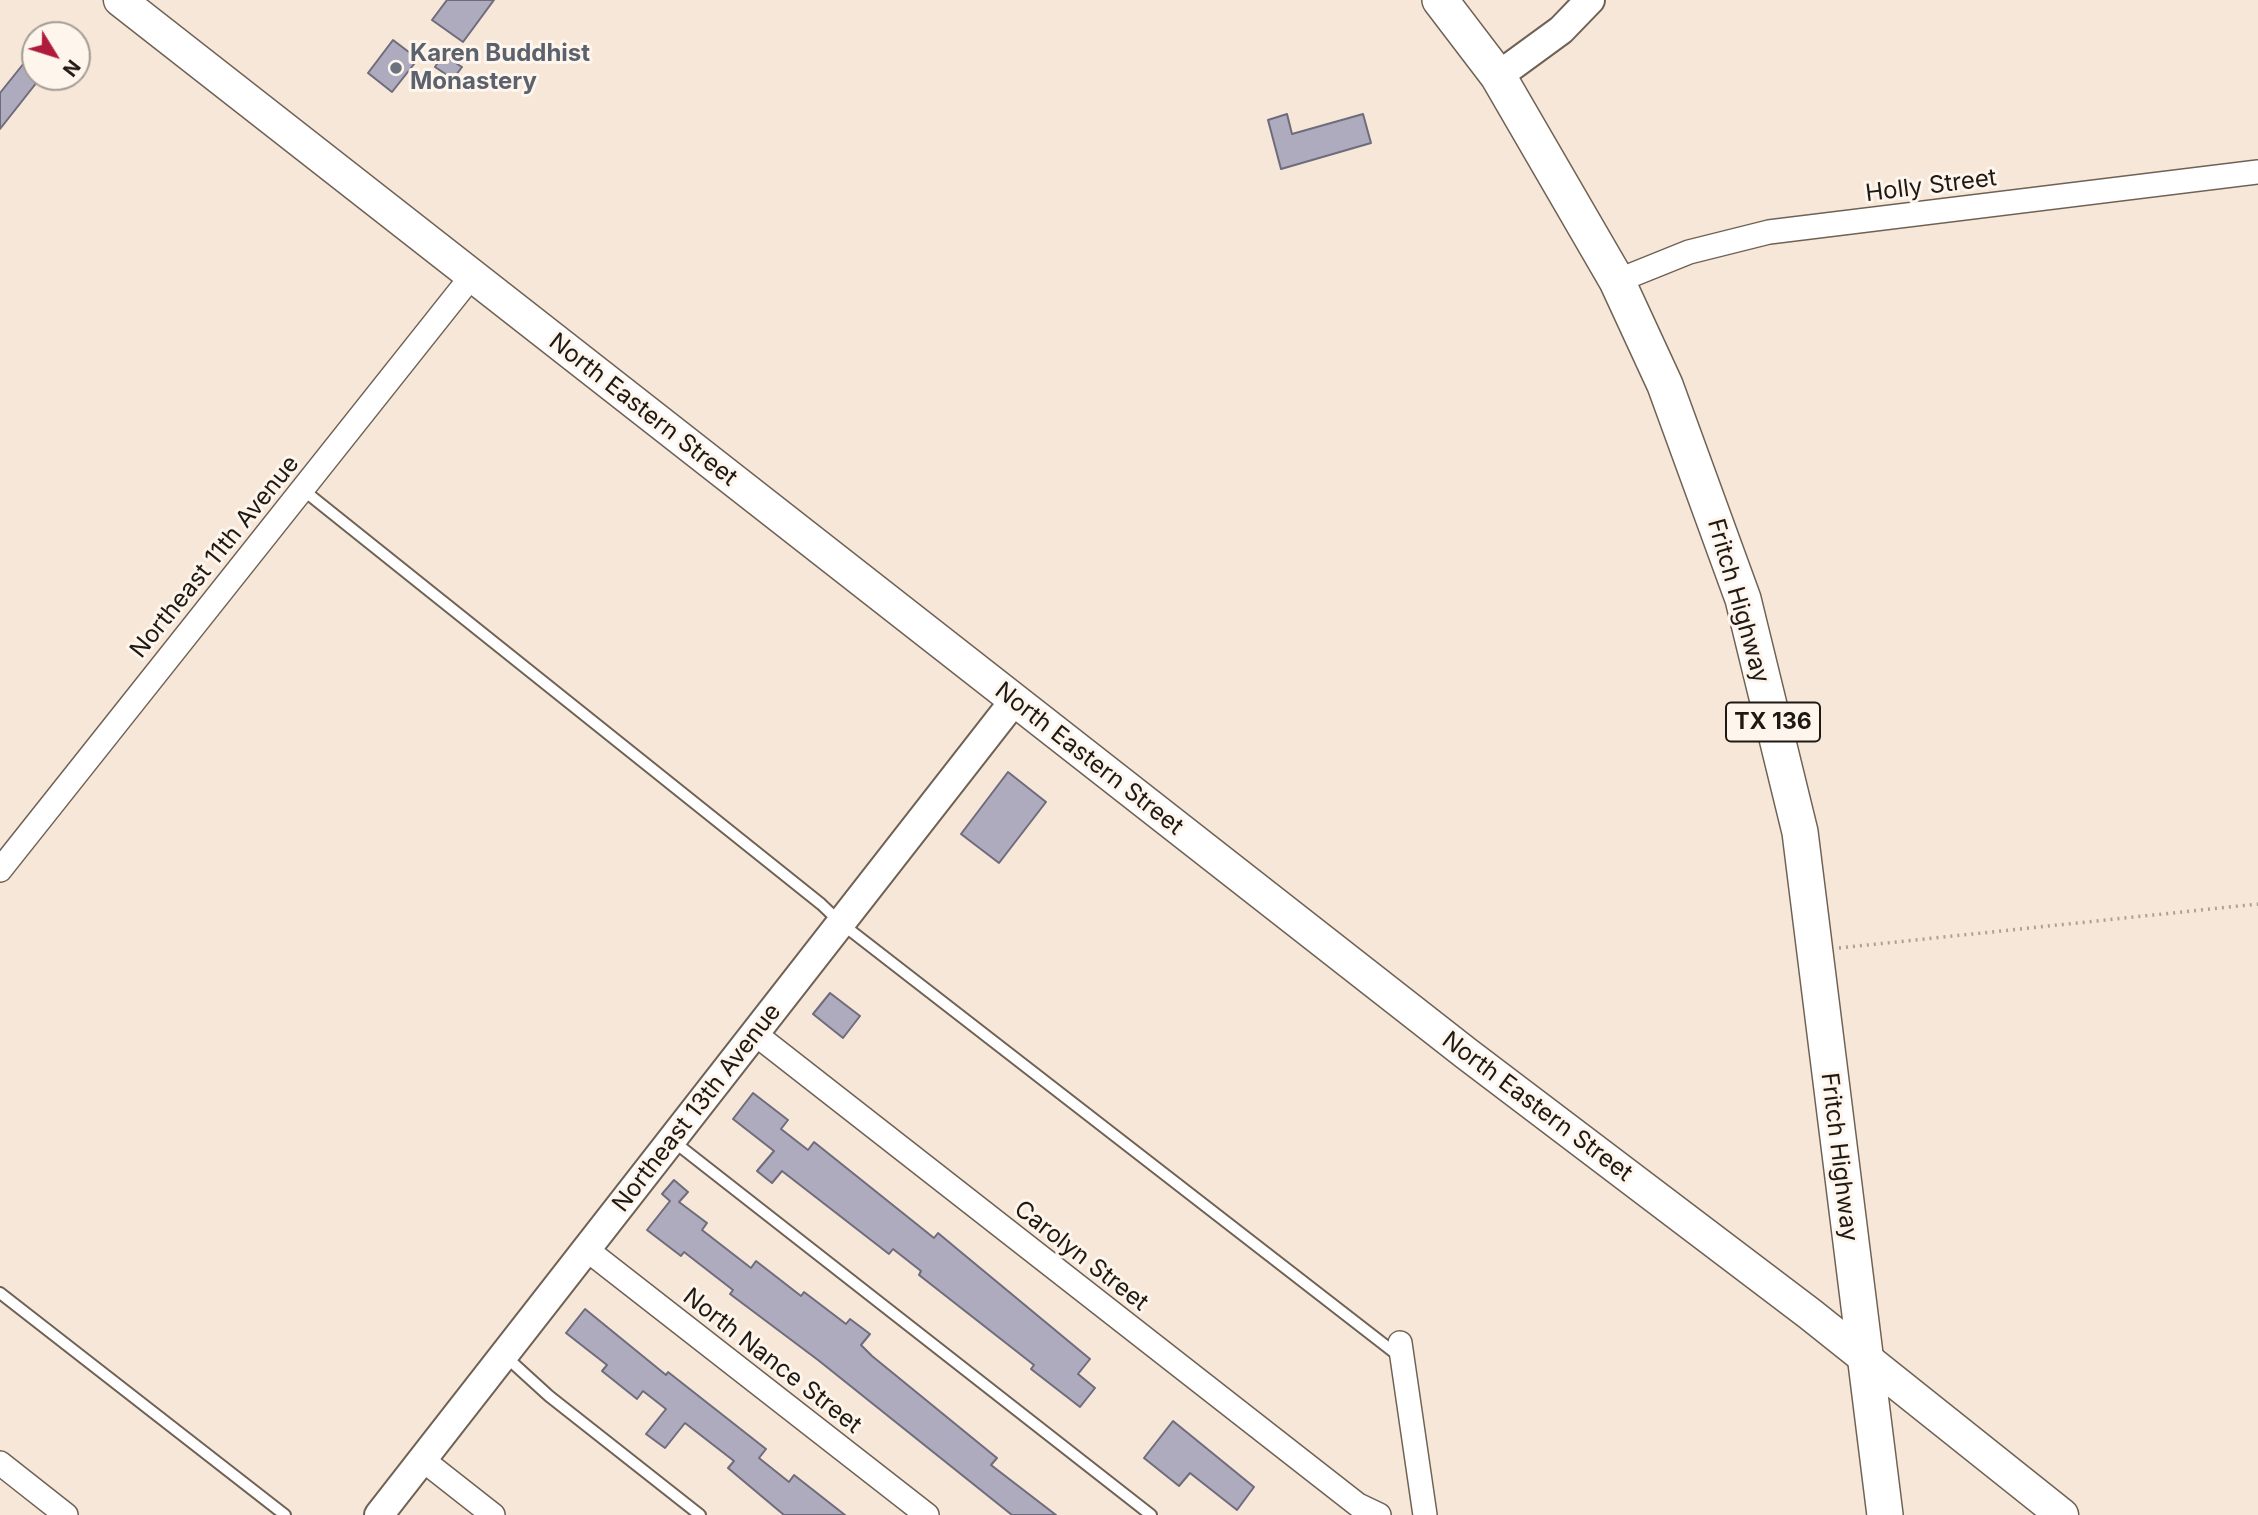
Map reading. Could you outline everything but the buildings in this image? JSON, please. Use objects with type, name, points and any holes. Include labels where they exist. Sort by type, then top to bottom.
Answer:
[{"type":"main road","name":"North Eastern Street","points":[[120,0],[1466,1054],[1866,1358],[2062,1515]]},
{"type":"main road","name":"Fritch Highway","points":[[1440,0],[1498,76],[1617,281],[1670,397],[1743,599],[1800,832],[1885,1515]]},
{"type":"street","points":[[1498,76],[1560,30],[1590,0]]},
{"type":"street","name":"Holly Street","points":[[1617,281],[1689,252],[1769,232],[2258,172]]},
{"type":"street","name":"Northeast 11th Avenue","points":[[0,870],[471,276]]},
{"type":"street","name":"Northeast 13th Avenue","points":[[379,1515],[1014,701]]},
{"type":"street","name":"Carolyn Street","points":[[754,1033],[1358,1505],[1379,1515]]},
{"type":"street","name":"North Nance Street","points":[[586,1249],[927,1515]]},
{"type":"street","points":[[1401,1350],[1425,1515]]},
{"type":"street","points":[[423,1460],[493,1515]]},
{"type":"street","points":[[0,1463],[66,1515]]},
{"type":"lane","points":[[302,489],[821,904],[842,924],[1401,1350]]},
{"type":"lane","points":[[671,1140],[1151,1515]]},
{"type":"lane","points":[[0,1293],[285,1515]]},
{"type":"lane","points":[[504,1355],[550,1396],[700,1515]]},
{"type":"path","points":[[1813,950],[2258,904]]},
{"type":"place","name":"Karen Buddhist Monastery","points":[[396,68]]}]
